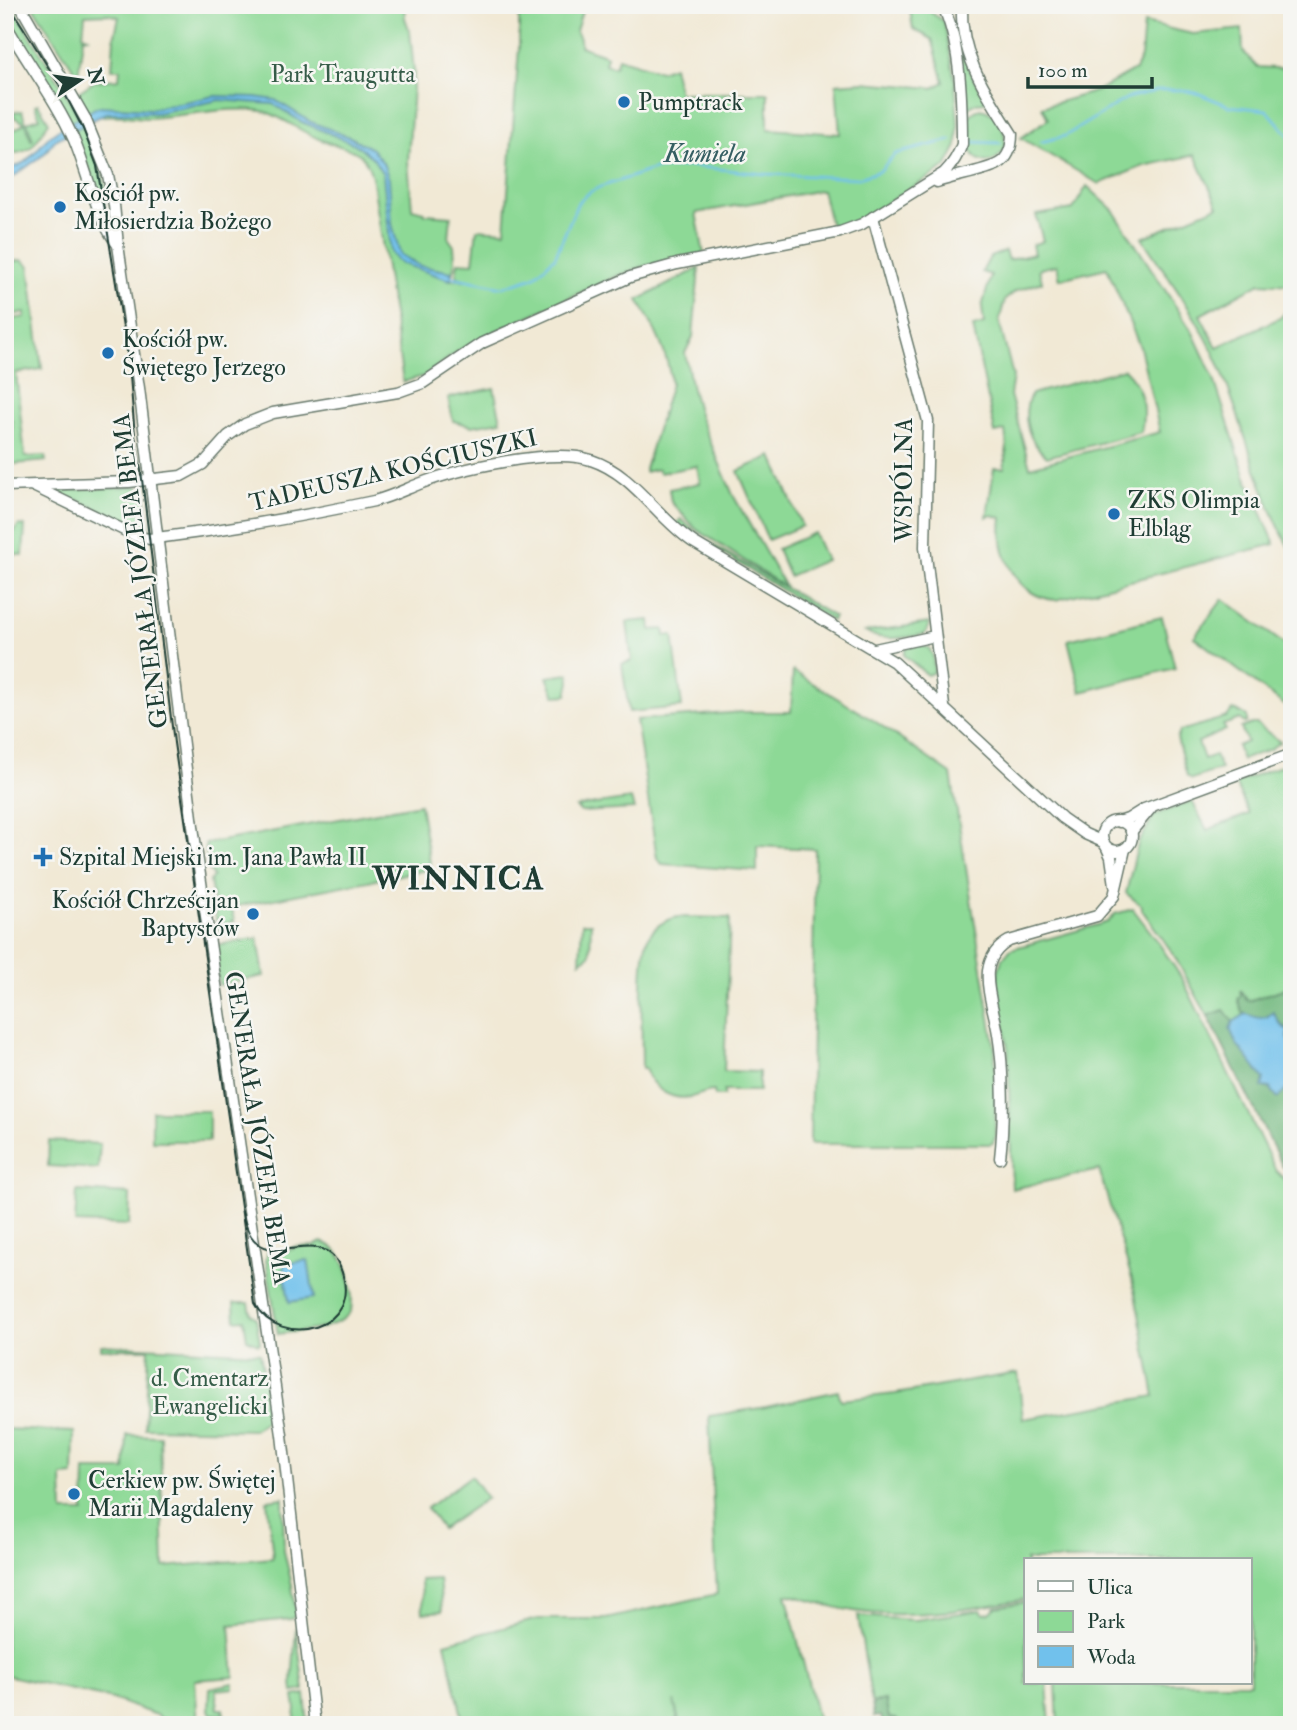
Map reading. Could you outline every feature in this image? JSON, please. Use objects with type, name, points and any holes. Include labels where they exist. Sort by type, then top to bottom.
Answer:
[{"type":"street","name":"GENERAŁA JÓZEFA BEMA","points":[[20,5],[85,118],[107,175],[114,205],[201,889],[282,1435],[315,1725]]},
{"type":"street","points":[[5,486],[150,480],[190,472],[203,464],[229,436],[255,419],[272,413],[398,392],[423,383],[482,344],[641,273],[853,228],[951,167],[962,144],[958,69],[941,8],[954,11],[962,6],[965,39],[974,69],[1012,134],[1007,156],[998,164],[921,188]]},
{"type":"street","name":"GENERAŁA JÓZEFA BEMA","points":[[5,23],[68,128],[109,235],[118,245]]},
{"type":"street","points":[[101,212],[114,205]]},
{"type":"street","name":"WSPÓLNA","points":[[873,217],[928,421],[925,547],[944,706]]},
{"type":"street","name":"TADEUSZA KOŚCIUSZKI","points":[[156,538],[281,519],[375,500],[448,475],[504,463],[554,455],[581,457],[606,466],[620,475],[693,542],[894,662],[1037,794],[1077,828],[1105,845]]},
{"type":"street","points":[[33,486],[136,536],[156,538]]},
{"type":"street","points":[[875,649],[935,636]]},
{"type":"street","points":[[1115,888],[1111,857],[1102,834],[1105,827],[1112,822],[1292,754]]},
{"type":"street","points":[[1131,832],[1153,806]]},
{"type":"street","points":[[1000,1158],[1000,1047],[988,980],[990,961],[998,949],[1009,941],[1097,916],[1114,896],[1125,849],[1131,840],[1127,825],[1119,821]]},
{"type":"street","points":[[1077,828],[1105,827]]},
{"type":"street","points":[[1105,845],[1114,851],[1125,849]]},
{"type":"green space","points":[[5,5],[12,5],[75,109],[86,131],[107,190],[106,202],[102,203],[100,200],[82,151],[59,105],[5,15]]},
{"type":"green space","name":"Park Traugutta","points":[[32,5],[404,5],[414,72],[408,161],[412,209],[425,214],[451,216],[449,239],[454,246],[455,261],[451,280],[465,280],[456,276],[458,262],[473,263],[477,229],[505,231],[519,48],[519,5],[584,5],[576,31],[580,46],[607,56],[605,64],[615,67],[618,58],[660,71],[673,66],[679,93],[768,93],[768,129],[840,134],[836,84],[863,82],[933,88],[944,82],[932,39],[913,29],[910,10],[928,10],[944,22],[955,81],[957,146],[946,167],[859,220],[832,231],[822,190],[696,213],[704,254],[645,266],[617,276],[494,332],[460,350],[424,376],[403,382],[373,181],[361,156],[350,149],[317,138],[273,115],[255,110],[226,110],[149,118],[111,115],[91,120],[77,93],[95,81],[119,79],[120,69],[112,69],[119,17],[107,14],[85,15],[83,35],[88,37],[83,38],[78,76]]},
{"type":"green space","points":[[1144,23],[1193,34],[1242,29],[1243,51],[1257,67],[1292,69],[1292,285],[1260,283],[1200,315],[1217,347],[1280,318],[1292,305],[1292,553],[1270,507],[1220,367],[1204,333],[1142,238],[1218,206],[1195,155],[1144,166],[1099,184],[1021,138],[1048,119],[1042,107],[1097,91],[1135,70],[1141,57]]},
{"type":"green space","points":[[957,39],[960,39],[969,70],[987,102],[976,103],[967,109]]},
{"type":"green space","points":[[38,104],[49,122],[36,142],[23,152],[5,154],[5,130],[14,130],[25,123],[14,117],[13,112],[22,111],[33,140],[27,122],[40,118],[35,105]]},
{"type":"green space","points":[[980,109],[993,114],[1001,125],[1005,138],[1004,151],[993,160],[983,161],[975,156],[965,136],[970,115]]},
{"type":"green space","points":[[1087,186],[1113,210],[1193,333],[1213,376],[1245,475],[1275,544],[1056,600],[1030,591],[1020,582],[1006,559],[1001,532],[1002,518],[992,515],[987,517],[994,468],[1004,468],[1007,447],[1005,431],[995,433],[973,327],[984,324],[982,307],[991,275],[982,272],[990,257],[1005,251],[1008,260],[1034,254],[1032,245],[1043,241],[1036,215],[1073,209]],"holes":[[[1057,265],[1060,279],[1107,268],[1140,347],[1160,432],[1030,467],[1010,395],[1013,376],[999,321],[1005,300],[1016,291],[1042,282],[1039,269]]]},
{"type":"green space","points":[[22,260],[29,266],[42,369],[16,373],[25,457],[45,456],[46,461],[5,465],[5,439],[12,439],[12,420],[5,420],[5,320],[25,317],[25,313],[5,315],[5,263]]},
{"type":"green space","points":[[699,268],[693,337],[685,353],[692,389],[700,418],[733,495],[785,587],[696,529],[671,502],[669,489],[700,483],[697,466],[659,473],[658,469],[645,472],[671,384],[664,351],[638,300]]},
{"type":"green space","points":[[1124,369],[1142,398],[1141,432],[1047,457],[1040,451],[1026,420],[1031,394]]},
{"type":"green space","points":[[494,388],[501,421],[472,426],[453,421],[448,398]]},
{"type":"green space","points":[[772,456],[802,526],[768,540],[738,471]]},
{"type":"green space","points":[[137,486],[145,491],[149,528],[144,533],[135,533],[131,525],[78,500],[74,504],[50,491]]},
{"type":"green space","points":[[681,519],[703,539],[834,617],[832,621],[678,526],[677,523]]},
{"type":"green space","points":[[19,525],[25,526],[23,555],[5,554],[5,531],[15,531]]},
{"type":"green space","points":[[814,533],[826,560],[789,576],[777,549]]},
{"type":"green space","points":[[1223,599],[1292,650],[1292,701],[1287,707],[1194,637]]},
{"type":"green space","points":[[1162,617],[1175,668],[1081,692],[1068,640]]},
{"type":"green space","points":[[650,620],[651,630],[664,629],[665,636],[673,635],[682,707],[629,712],[622,664],[632,661],[627,622]]},
{"type":"green space","points":[[930,623],[925,634],[910,637],[886,638],[865,632]]},
{"type":"green space","points":[[919,645],[929,648],[933,656],[934,672],[927,675],[904,655],[906,648]]},
{"type":"green space","points":[[793,671],[879,724],[951,774],[995,1049],[993,1143],[810,1144],[815,849],[757,846],[757,871],[662,864],[657,858],[636,720],[743,712],[791,712]]},
{"type":"green space","points":[[569,674],[567,695],[555,696],[547,677]]},
{"type":"green space","points":[[1232,710],[1247,717],[1247,722],[1244,723],[1240,719],[1223,725],[1226,730],[1198,742],[1204,759],[1215,755],[1221,769],[1192,779],[1187,776],[1177,738],[1180,731],[1227,717]]},
{"type":"green space","points":[[1257,724],[1280,742],[1242,760],[1237,746],[1247,742],[1241,728]]},
{"type":"green space","points":[[1288,763],[1292,770],[1292,986],[1240,1004],[1246,1014],[1233,1022],[1224,1010],[1208,1016],[1142,906],[1126,893],[1138,844],[1154,815],[1192,801],[1207,830],[1249,814],[1235,783]]},
{"type":"green space","points":[[631,799],[634,809],[581,812],[576,807]]},
{"type":"green space","points":[[420,804],[431,869],[232,907],[234,922],[222,924],[218,931],[210,881],[213,876],[209,871],[205,844]]},
{"type":"green space","points":[[1133,909],[1183,980],[1276,1171],[1292,1187],[1292,1725],[1058,1725],[1056,1684],[1252,1684],[1252,1558],[1024,1558],[1024,1599],[962,1610],[919,1614],[854,1611],[786,1594],[819,1725],[680,1725],[674,1701],[679,1725],[464,1725],[445,1643],[538,1619],[606,1619],[717,1594],[709,1416],[838,1391],[841,1400],[895,1394],[1018,1373],[1023,1419],[1155,1396],[1132,1279],[1099,1170],[1012,1189],[1008,1050],[998,984],[1002,959],[1011,949],[1108,922],[1115,914]]},
{"type":"green space","points":[[678,917],[730,918],[724,1071],[759,1072],[759,1091],[724,1091],[724,1096],[715,1096],[714,1091],[711,1091],[691,1097],[676,1097],[663,1092],[652,1082],[645,1069],[642,1069],[645,948],[650,934],[657,927]]},
{"type":"green space","points":[[582,923],[591,923],[590,955],[580,962]]},
{"type":"green space","points":[[258,938],[264,976],[219,985],[212,946]]},
{"type":"green space","points":[[1292,986],[1292,1050],[1287,1028],[1281,1025],[1273,1012],[1262,1018],[1251,1016],[1243,1013],[1238,999],[1241,996],[1240,990],[1248,1001]]},
{"type":"green space","points":[[1224,1010],[1233,1022],[1230,1029],[1236,1042],[1265,1079],[1262,1087],[1270,1088],[1278,1098],[1286,1090],[1292,1091],[1292,1164],[1283,1167],[1208,1016]]},
{"type":"green space","points":[[152,1111],[209,1111],[209,1141],[152,1141]]},
{"type":"green space","points":[[49,1141],[100,1144],[98,1169],[48,1166]]},
{"type":"green space","points":[[77,1191],[130,1194],[129,1225],[75,1223]]},
{"type":"green space","points":[[321,1242],[330,1245],[343,1260],[350,1281],[351,1311],[336,1323],[327,1326],[278,1334],[266,1260],[268,1251],[314,1246]]},
{"type":"green space","points":[[234,1303],[249,1303],[251,1314],[256,1318],[260,1343],[247,1339],[244,1319],[235,1320]]},
{"type":"green space","name":"d. Cmentarz Ewangelicki","points":[[101,1345],[260,1353],[270,1409],[268,1416],[253,1430],[145,1428],[149,1349],[101,1349]]},
{"type":"green space","points":[[5,1429],[74,1432],[73,1475],[62,1476],[63,1512],[84,1512],[85,1470],[125,1470],[127,1435],[160,1436],[164,1567],[273,1558],[267,1500],[283,1498],[284,1551],[296,1615],[291,1619],[230,1625],[234,1677],[195,1680],[198,1725],[172,1725],[156,1715],[112,1699],[5,1675]]},
{"type":"green space","points":[[471,1476],[487,1498],[442,1529],[427,1508]]},
{"type":"green space","points":[[439,1579],[442,1611],[423,1613],[421,1580]]},
{"type":"green space","points":[[1024,1602],[1024,1684],[1047,1684],[1050,1725],[903,1725],[889,1718],[885,1701],[872,1703],[858,1616],[915,1620],[981,1610],[984,1614],[990,1613],[996,1607]]},
{"type":"green space","points":[[296,1628],[304,1690],[293,1692],[292,1682]]},
{"type":"green space","points":[[234,1683],[234,1688],[216,1690],[218,1709],[223,1709],[224,1715],[211,1714],[210,1688]]},
{"type":"green space","points":[[305,1694],[308,1725],[294,1725],[294,1696]]},
{"type":"green space","points":[[885,1701],[889,1718],[903,1725],[884,1725],[880,1716],[874,1717],[872,1703]]},
{"type":"water","points":[[215,96],[275,100],[311,122],[372,149],[383,163],[389,179],[392,224],[400,254],[420,266],[452,272],[450,280],[400,263],[391,253],[383,174],[373,158],[355,144],[302,122],[273,104],[219,100],[157,113],[106,113],[55,140],[43,155],[5,183],[5,168],[13,168],[26,161],[52,134],[95,108],[150,109]]},
{"type":"water","points":[[1273,1012],[1289,1032],[1287,1036],[1292,1050],[1292,1091],[1286,1090],[1278,1098],[1270,1088],[1262,1087],[1264,1079],[1236,1043],[1230,1029],[1233,1022],[1246,1014],[1263,1018]]},
{"type":"water","points":[[308,1260],[314,1298],[289,1302],[283,1264]]},
{"type":"waterway","name":"Kumiela","points":[[1041,142],[1065,136],[1127,98],[1158,90],[1183,90],[1229,106],[1267,110],[1292,139]]},
{"type":"waterway","name":"Kumiela","points":[[448,276],[503,287],[534,277],[555,257],[578,202],[600,187],[655,169],[690,166],[765,174],[859,178],[880,171],[895,154],[951,140]]},
{"type":"waterway","name":"Kumiela","points":[[969,142],[1001,143]]},
{"type":"tram line","points":[[9,5],[65,94],[83,129],[97,166],[129,364],[135,436],[174,743],[255,1304],[267,1318],[282,1327],[316,1327],[331,1319],[341,1306],[345,1289],[340,1267],[332,1255],[322,1249],[310,1247],[272,1249],[260,1245],[249,1233],[242,1211]]},
{"type":"place","name":"Pumptrack","points":[[624,102]]},
{"type":"place","name":"Kościół pw. Miłosierdzia Bożego","points":[[60,207]]},
{"type":"place","name":"Kościół pw. Świętego Jerzego","points":[[108,353]]},
{"type":"place","name":"ZKS Olimpia Elbląg","points":[[1114,514]]},
{"type":"place","name":"Szpital Miejski im. Jana Pawła II","points":[[43,857]]},
{"type":"place","name":"Kościół Chrześcijan Baptystów","points":[[253,914]]},
{"type":"place","name":"Cerkiew pw. Świętej Marii Magdaleny","points":[[74,1494]]},
{"type":"district","name":"WINNICA","points":[[459,878]]}]
